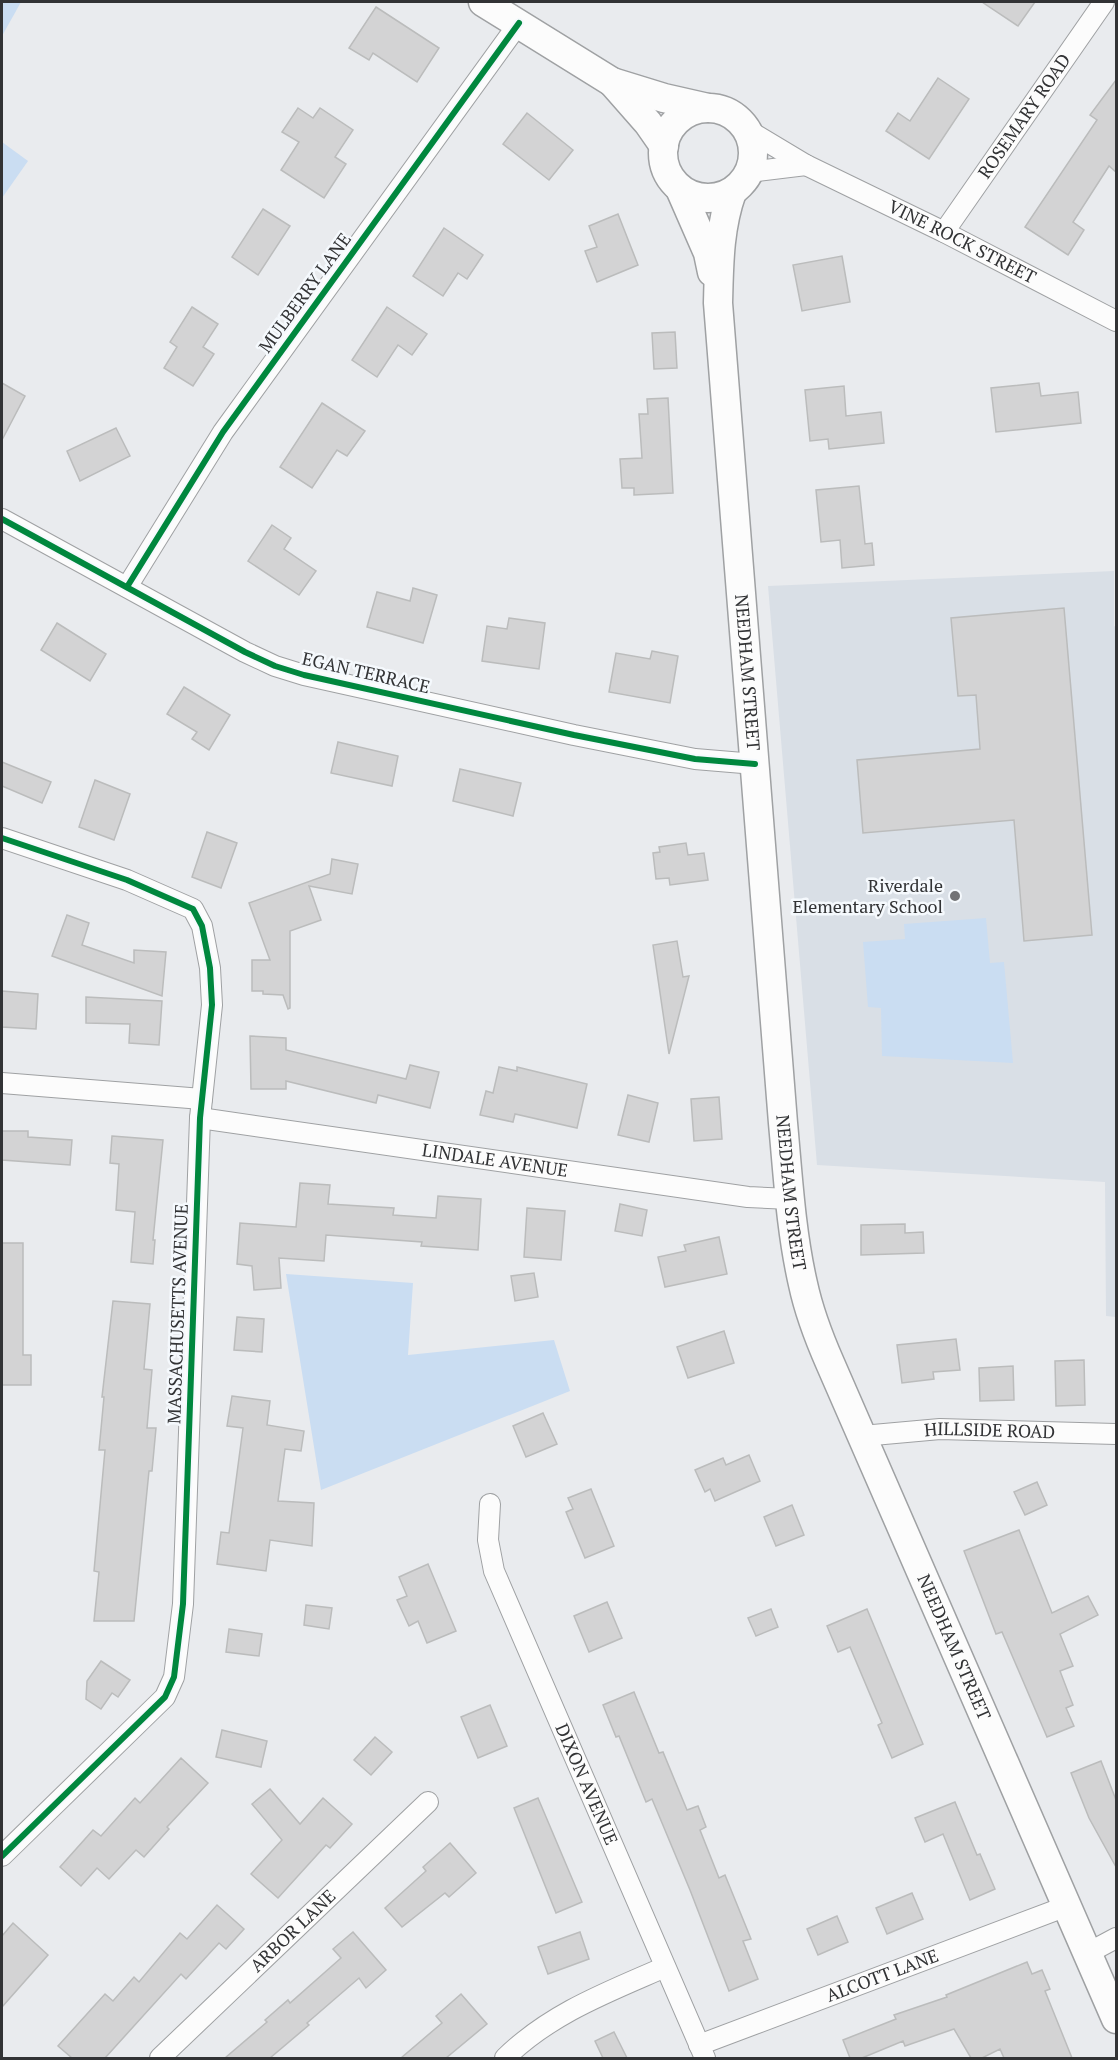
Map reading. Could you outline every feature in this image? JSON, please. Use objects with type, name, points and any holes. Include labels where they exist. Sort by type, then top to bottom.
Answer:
[{"type":"main road","points":[[483,2],[612,82],[664,98],[723,111],[736,118],[746,129],[752,143],[753,158],[740,182],[719,197],[706,198],[680,189],[666,170],[663,158],[667,134],[675,123],[684,115],[708,108]]},
{"type":"main road","points":[[612,82],[648,123],[664,146]]},
{"type":"main road","name":"NEEDHAM STREET","points":[[718,303],[724,215],[740,182]]},
{"type":"main road","name":"NEEDHAM STREET","points":[[680,189],[708,253],[718,303],[791,1200],[803,1285],[813,1320],[862,1436],[1116,2019]]},
{"type":"street","name":"ROSEMARY ROAD","points":[[944,232],[1104,2]]},
{"type":"street","name":"MULBERRY LANE","points":[[127,587],[223,432],[519,23]]},
{"type":"street","name":"VINE ROCK STREET","points":[[746,129],[806,165],[944,232],[1116,321]]},
{"type":"street","points":[[740,182],[806,165]]},
{"type":"street","name":"EGAN TERRACE","points":[[2,519],[245,652],[275,666],[304,675],[574,735],[673,755],[719,762],[755,764]]},
{"type":"street","name":"MASSACHUSETTS AVENUE","points":[[2,838],[127,880],[193,909],[202,926],[204,936],[210,968],[212,1005],[201,1109],[183,1604],[174,1677],[165,1697],[2,1856]]},
{"type":"street","name":"LINDALE AVENUE","points":[[2,1083],[201,1109],[748,1197],[791,1200]]},
{"type":"street","name":"HILLSIDE ROAD","points":[[862,1436],[939,1429],[1116,1434]]},
{"type":"street","name":"DIXON AVENUE","points":[[490,1504],[488,1540],[494,1571],[702,2051]]},
{"type":"street","name":"ARBOR LANE","points":[[160,2058],[428,1802]]},
{"type":"street","name":"ALCOTT LANE","points":[[702,2051],[1067,1906]]},
{"type":"street","points":[[1088,1953],[1116,1938]]},
{"type":"street","points":[[505,2058],[520,2043],[549,2022],[582,2003],[665,1967]]},
{"type":"shaded area","points":[[2,2],[21,2],[2,36]]},
{"type":"shaded area","points":[[2,142],[28,161],[2,198]]},
{"type":"shaded area","name":"Riverdale Elementary School","points":[[1114,571],[1114,626],[1116,627],[1116,1317],[1106,1316],[1105,1182],[817,1165],[768,586]]},
{"type":"shaded area","points":[[986,918],[990,963],[1004,962],[1013,1063],[882,1056],[881,1008],[868,1007],[863,942],[905,939],[904,924]]},
{"type":"shaded area","points":[[286,1274],[413,1283],[408,1355],[554,1340],[570,1391],[321,1490]]},
{"type":"building","points":[[982,2],[1035,2],[1018,26]]},
{"type":"building","points":[[376,7],[439,48],[417,82],[373,53],[369,60],[349,48]]},
{"type":"building","points":[[938,78],[969,99],[929,159],[886,131],[898,113],[910,121]]},
{"type":"building","points":[[1116,80],[1116,172],[1109,166],[1073,222],[1084,230],[1068,255],[1025,227],[1097,120],[1090,115]]},
{"type":"building","points":[[298,108],[313,118],[320,108],[353,130],[335,157],[346,164],[324,198],[281,170],[299,142],[282,132]]},
{"type":"building","points":[[527,113],[573,150],[549,180],[503,144]]},
{"type":"building","points":[[263,209],[290,226],[258,275],[232,257]]},
{"type":"building","points":[[618,214],[638,265],[597,282],[585,251],[597,247],[589,226]]},
{"type":"building","points":[[444,228],[483,255],[467,279],[458,273],[443,296],[413,276]]},
{"type":"building","points":[[842,256],[850,302],[802,311],[793,265]]},
{"type":"building","points":[[192,307],[218,324],[203,347],[214,354],[193,386],[164,368],[177,347],[170,342]]},
{"type":"building","points":[[387,307],[427,334],[412,355],[398,345],[377,377],[352,360]]},
{"type":"building","points":[[675,332],[677,368],[654,369],[652,333]]},
{"type":"building","points":[[2,383],[25,396],[2,440]]},
{"type":"building","points":[[1039,383],[1041,396],[1078,392],[1081,423],[996,432],[991,388]]},
{"type":"building","points":[[844,386],[846,416],[881,412],[884,443],[829,449],[828,439],[810,441],[805,390]]},
{"type":"building","points":[[668,398],[673,493],[634,495],[634,488],[622,488],[620,459],[642,458],[639,414],[648,414],[647,399]]},
{"type":"building","points":[[322,403],[365,431],[347,456],[337,450],[312,488],[280,467]]},
{"type":"building","points":[[116,428],[130,456],[80,481],[67,451]]},
{"type":"building","points":[[859,486],[865,544],[872,543],[874,565],[842,568],[840,540],[821,542],[816,490]]},
{"type":"building","points":[[272,525],[291,538],[284,549],[316,571],[299,595],[248,561]]},
{"type":"building","points":[[413,588],[437,595],[423,643],[367,627],[377,592],[410,601]]},
{"type":"building","points":[[1064,608],[1092,935],[1024,941],[1014,820],[863,833],[857,760],[980,749],[976,695],[958,696],[951,618]]},
{"type":"building","points":[[509,618],[545,623],[539,669],[482,661],[487,626],[507,629]]},
{"type":"building","points":[[57,623],[106,654],[90,681],[41,650]]},
{"type":"building","points":[[652,651],[678,656],[670,703],[609,692],[616,653],[650,659]]},
{"type":"building","points":[[184,687],[230,715],[209,750],[192,739],[197,732],[167,714]]},
{"type":"building","points":[[338,742],[398,756],[392,786],[331,773]]},
{"type":"building","points":[[2,762],[51,782],[42,803],[2,786]]},
{"type":"building","points":[[460,769],[521,783],[513,816],[453,801]]},
{"type":"building","points":[[95,780],[130,794],[114,840],[79,827]]},
{"type":"building","points":[[207,832],[237,843],[221,888],[192,877]]},
{"type":"building","points":[[686,843],[688,855],[704,853],[708,880],[670,885],[669,878],[656,879],[653,853],[660,852],[659,847]]},
{"type":"building","points":[[332,859],[358,864],[352,894],[309,886],[321,920],[290,931],[290,1008],[288,1009],[283,995],[252,991],[252,960],[270,960],[249,903],[330,874]]},
{"type":"building","points":[[67,915],[89,923],[82,945],[134,963],[134,950],[166,952],[162,996],[52,956]]},
{"type":"building","points":[[677,941],[683,977],[689,976],[669,1054],[653,945]]},
{"type":"building","points":[[2,991],[38,994],[36,1029],[2,1027]]},
{"type":"building","points":[[86,997],[162,1001],[159,1045],[129,1043],[130,1024],[86,1023]]},
{"type":"building","points":[[250,1036],[286,1038],[286,1050],[406,1079],[410,1065],[439,1072],[430,1108],[378,1095],[376,1103],[286,1081],[286,1089],[251,1089]]},
{"type":"building","points":[[499,1067],[517,1071],[517,1067],[587,1084],[577,1128],[515,1114],[513,1122],[480,1115],[486,1091],[493,1093]]},
{"type":"building","points":[[628,1095],[658,1103],[649,1142],[618,1135]]},
{"type":"building","points":[[719,1097],[722,1139],[694,1141],[691,1099]]},
{"type":"building","points":[[2,1131],[28,1131],[28,1137],[72,1140],[70,1165],[2,1160]]},
{"type":"building","points":[[112,1136],[163,1140],[153,1240],[155,1240],[153,1264],[131,1262],[135,1212],[116,1210],[119,1164],[110,1163]]},
{"type":"building","points":[[300,1183],[330,1185],[328,1204],[394,1208],[393,1215],[436,1218],[438,1196],[481,1199],[478,1250],[421,1246],[422,1242],[326,1235],[324,1261],[279,1258],[281,1288],[254,1290],[252,1266],[237,1264],[240,1223],[296,1227]]},
{"type":"building","points":[[620,1204],[647,1210],[642,1236],[615,1231]]},
{"type":"building","points":[[527,1208],[565,1211],[561,1260],[524,1257]]},
{"type":"building","points":[[905,1224],[905,1233],[923,1232],[924,1253],[861,1255],[861,1225]]},
{"type":"building","points":[[719,1237],[727,1274],[665,1287],[658,1257],[686,1251],[684,1245]]},
{"type":"building","points":[[2,1243],[23,1243],[23,1355],[31,1355],[31,1385],[2,1385]]},
{"type":"building","points":[[534,1273],[538,1297],[515,1301],[511,1276]]},
{"type":"building","points":[[113,1301],[150,1304],[144,1369],[152,1370],[147,1428],[156,1428],[152,1471],[149,1471],[134,1621],[94,1621],[99,1572],[94,1571],[105,1450],[99,1450],[104,1397],[102,1397]]},
{"type":"building","points":[[237,1317],[264,1319],[262,1352],[234,1350]]},
{"type":"building","points":[[724,1331],[734,1363],[688,1378],[677,1347]]},
{"type":"building","points":[[956,1339],[960,1370],[933,1372],[934,1379],[902,1383],[897,1345]]},
{"type":"building","points":[[1084,1360],[1085,1405],[1056,1406],[1055,1361]]},
{"type":"building","points":[[1013,1366],[1014,1400],[980,1401],[979,1368]]},
{"type":"building","points":[[232,1396],[270,1401],[267,1425],[304,1431],[301,1451],[285,1449],[278,1501],[314,1503],[312,1546],[270,1540],[266,1571],[217,1564],[221,1532],[229,1533],[243,1428],[227,1426]]},
{"type":"building","points":[[543,1413],[557,1444],[526,1457],[513,1426]]},
{"type":"building","points":[[749,1455],[760,1481],[715,1501],[710,1489],[705,1492],[695,1470],[723,1458],[726,1465]]},
{"type":"building","points":[[1037,1482],[1047,1505],[1025,1515],[1014,1492]]},
{"type":"building","points":[[591,1489],[614,1546],[585,1558],[566,1512],[573,1509],[568,1498]]},
{"type":"building","points":[[792,1505],[804,1535],[776,1546],[764,1517]]},
{"type":"building","points":[[1019,1530],[1052,1613],[1088,1596],[1098,1615],[1060,1634],[1073,1666],[1060,1671],[1073,1705],[1066,1708],[1074,1726],[1047,1737],[1002,1632],[996,1634],[964,1551]]},
{"type":"building","points":[[428,1564],[456,1631],[427,1643],[418,1621],[409,1626],[397,1600],[407,1596],[399,1577]]},
{"type":"building","points":[[607,1602],[622,1638],[589,1652],[574,1616]]},
{"type":"building","points":[[306,1605],[332,1608],[329,1629],[304,1625]]},
{"type":"building","points":[[771,1609],[778,1627],[756,1636],[748,1618]]},
{"type":"building","points":[[867,1609],[923,1744],[892,1758],[878,1725],[882,1723],[850,1647],[838,1652],[827,1626]]},
{"type":"building","points":[[229,1629],[262,1634],[259,1656],[226,1652]]},
{"type":"building","points":[[101,1661],[130,1680],[118,1697],[112,1693],[101,1709],[86,1699],[87,1681]]},
{"type":"building","points":[[634,1692],[659,1753],[663,1752],[687,1810],[698,1806],[706,1827],[700,1830],[719,1878],[725,1875],[751,1939],[743,1941],[758,1979],[729,1991],[652,1799],[646,1802],[619,1736],[616,1737],[603,1705]]},
{"type":"building","points":[[490,1705],[507,1746],[478,1758],[461,1717]]},
{"type":"building","points":[[222,1730],[267,1741],[261,1767],[216,1757]]},
{"type":"building","points":[[375,1737],[392,1752],[371,1775],[354,1760]]},
{"type":"building","points":[[181,1758],[208,1783],[167,1827],[169,1829],[144,1857],[136,1850],[109,1879],[97,1868],[81,1886],[60,1867],[93,1830],[101,1836],[135,1798],[140,1803]]},
{"type":"building","points":[[1101,1761],[1116,1800],[1116,1867],[1089,1818],[1071,1773]]},
{"type":"building","points":[[270,1789],[300,1824],[323,1798],[352,1824],[330,1848],[326,1845],[278,1898],[251,1874],[282,1840],[252,1804]]},
{"type":"building","points":[[538,1798],[582,1902],[556,1913],[514,1808]]},
{"type":"building","points":[[955,1802],[977,1855],[980,1854],[995,1889],[970,1900],[943,1834],[925,1842],[915,1818]]},
{"type":"building","points":[[450,1843],[476,1873],[449,1897],[445,1893],[402,1927],[385,1908],[426,1871],[423,1867]]},
{"type":"building","points":[[912,1893],[923,1919],[887,1934],[876,1908]]},
{"type":"building","points":[[217,1905],[244,1929],[226,1949],[219,1943],[186,1979],[181,1974],[105,2058],[72,2058],[58,2046],[105,1994],[113,2001],[134,1977],[139,1982],[180,1933],[187,1939]]},
{"type":"building","points":[[837,1916],[848,1942],[818,1955],[807,1929]]},
{"type":"building","points":[[13,1923],[48,1955],[2,2007],[2,1936]]},
{"type":"building","points":[[353,1932],[386,1970],[366,1988],[359,1978],[270,2058],[225,2058],[267,2022],[265,2020],[288,2000],[290,2003],[341,1958],[333,1949]]},
{"type":"building","points":[[580,1932],[589,1959],[548,1974],[538,1947]]},
{"type":"building","points":[[1027,1962],[1032,1974],[1042,1970],[1050,1989],[1045,1991],[1072,2058],[1004,2058],[1000,2049],[982,2058],[971,2058],[954,2029],[905,2046],[903,2041],[862,2058],[850,2058],[843,2040],[896,2019],[894,2015],[947,1997],[946,1995]]},
{"type":"building","points":[[461,1994],[487,2024],[446,2058],[401,2058],[442,2023],[436,2016]]},
{"type":"building","points":[[614,2032],[627,2058],[603,2058],[595,2041]]},
{"type":"cycle path","points":[[127,587],[223,432],[519,23]]},
{"type":"cycle path","points":[[2,519],[245,652],[275,666],[304,675],[574,735],[695,759],[755,764]]},
{"type":"cycle path","points":[[2,838],[127,880],[193,909],[202,926],[210,968],[212,1005],[200,1118],[183,1604],[174,1677],[165,1697],[2,1856]]},
{"type":"place","name":"Riverdale Elementary School","points":[[955,896]]}]
